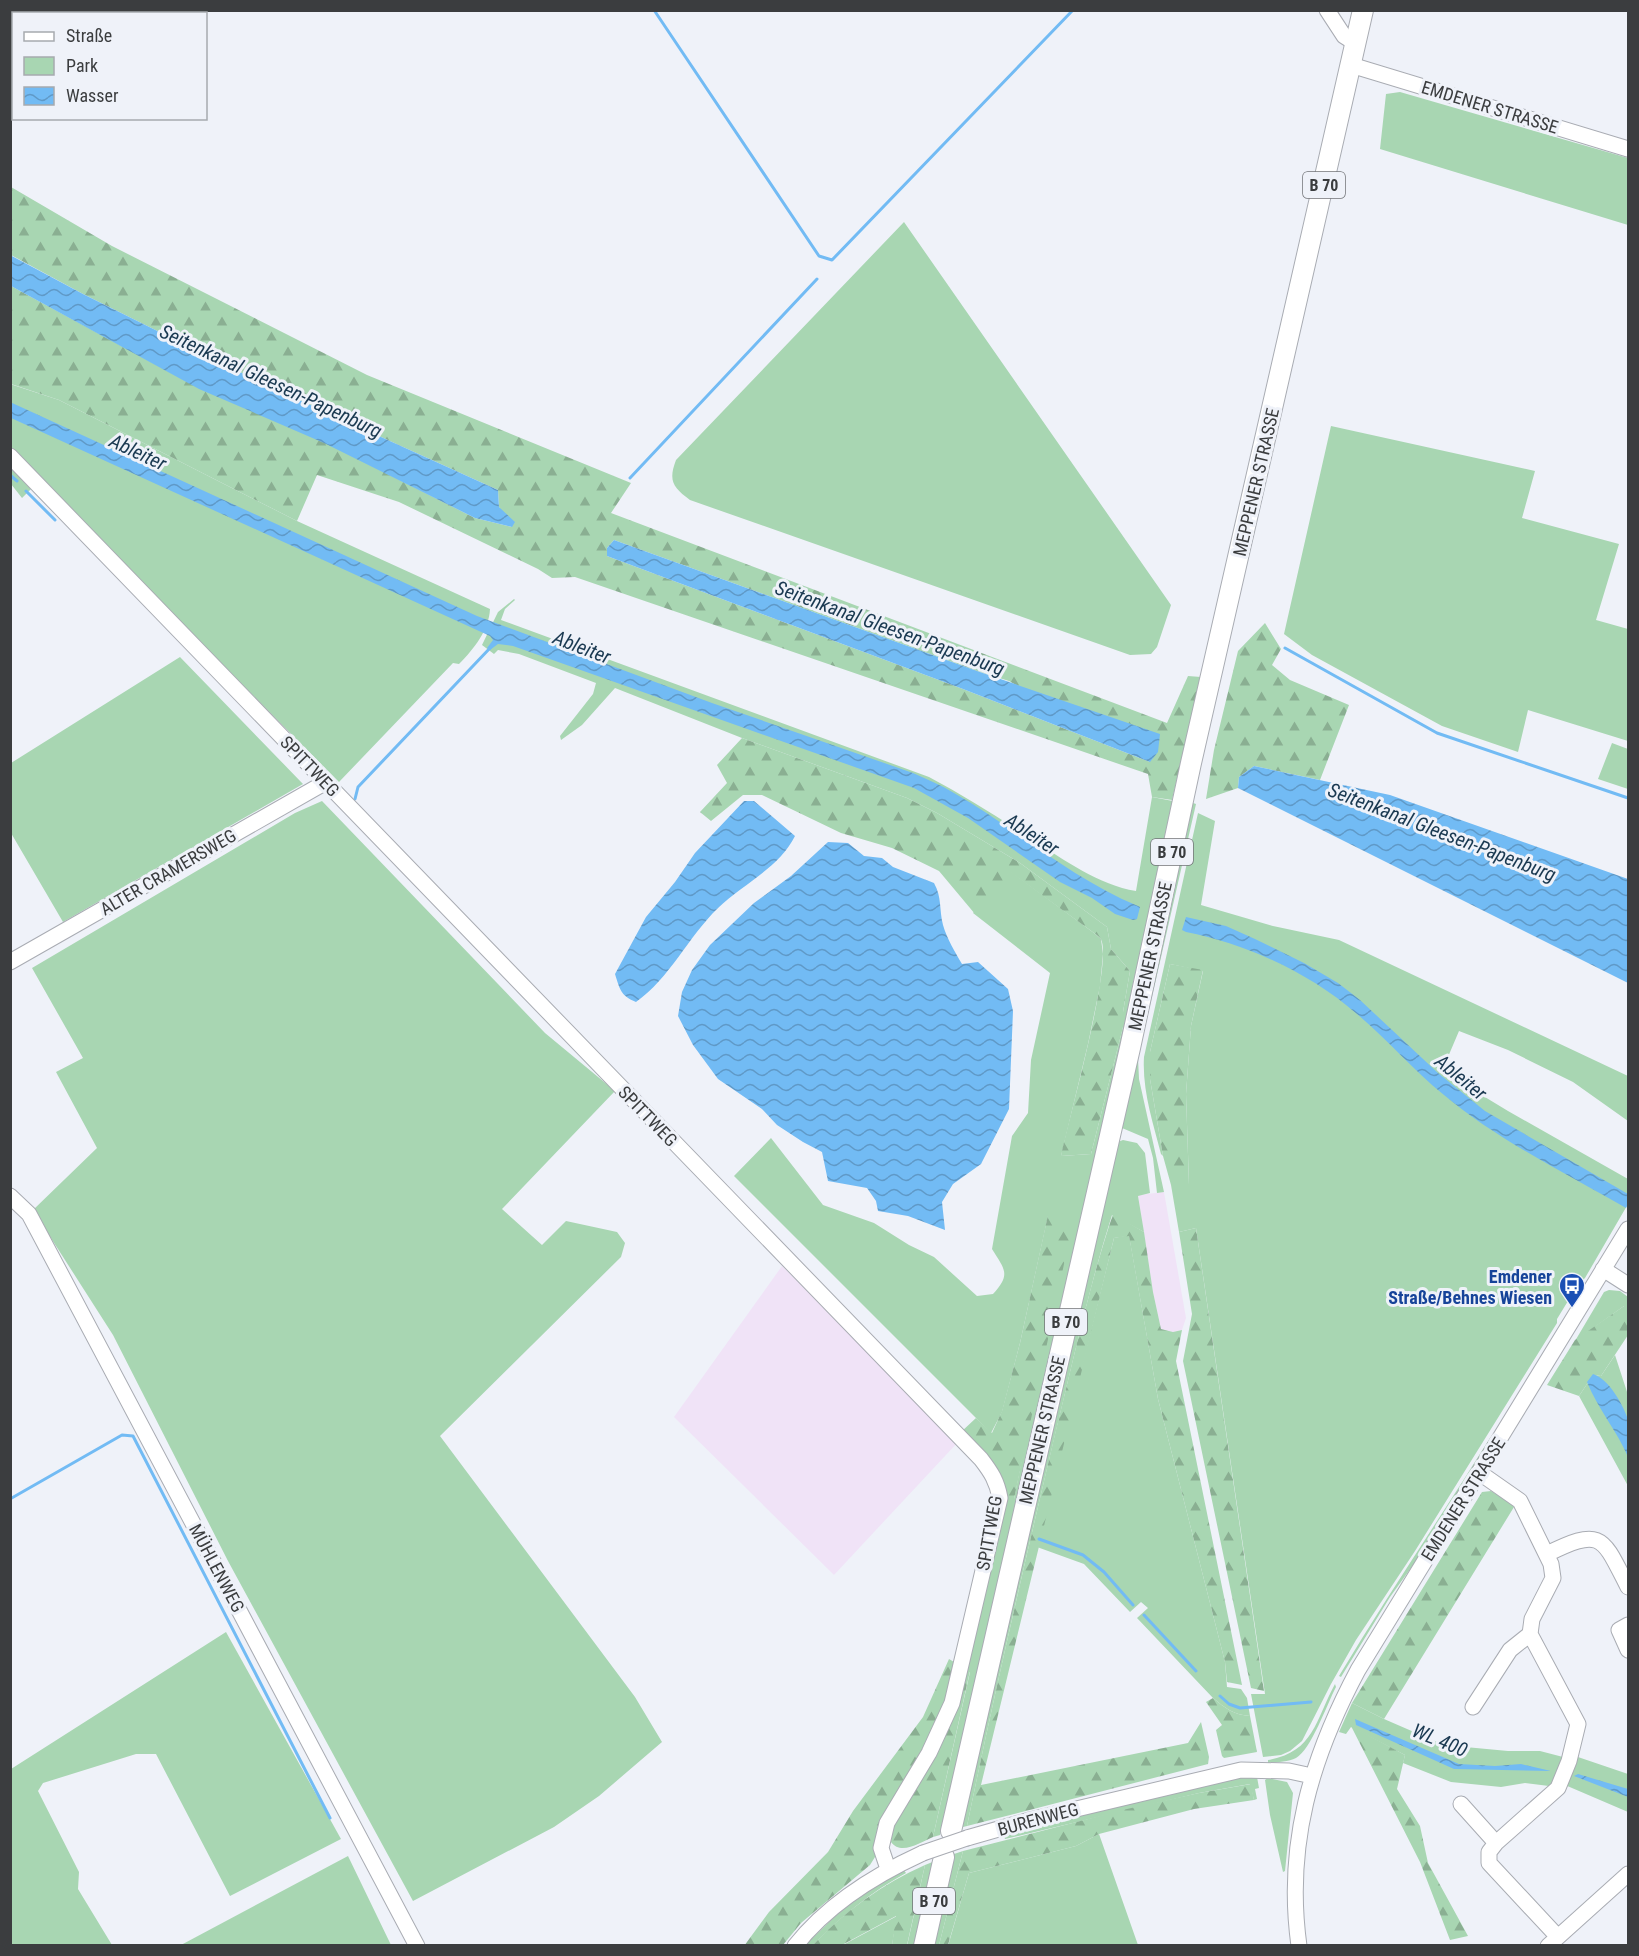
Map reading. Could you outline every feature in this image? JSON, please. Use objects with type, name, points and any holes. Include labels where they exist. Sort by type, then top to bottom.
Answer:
[{"type":"main road","name":"MEPPENER STRASSE","points":[[959,1835],[1191,763],[1362,10]]},
{"type":"main road","name":"B 70","points":[[924,1946],[944,1857]]},
{"type":"street","points":[[1327,10],[1344,36],[1355,43]]},
{"type":"street","name":"EMDENER STRASSE","points":[[1351,65],[1629,148]]},
{"type":"street","name":"SPITTWEG","points":[[10,456],[993,1474],[1000,1498],[952,1703],[928,1753],[887,1823],[881,1848],[888,1869]]},
{"type":"street","name":"ALTER CRAMERSWEG","points":[[10,962],[326,782]]},
{"type":"street","name":"MÜHLENWEG","points":[[10,1196],[29,1214],[417,1946]]},
{"type":"street","name":"EMDENER STRASSE","points":[[1299,1946],[1295,1901],[1300,1829],[1312,1776],[1334,1715],[1358,1670],[1629,1229]]},
{"type":"street","points":[[1604,1269],[1629,1285]]},
{"type":"street","points":[[1480,1473],[1520,1501],[1551,1563],[1553,1578],[1532,1619],[1530,1634],[1578,1724],[1569,1761],[1558,1788],[1496,1843],[1489,1852],[1489,1863],[1553,1941],[1629,1874]]},
{"type":"street","points":[[1547,1554],[1574,1540],[1586,1538],[1601,1542],[1611,1554],[1629,1587]]},
{"type":"street","points":[[1629,1625],[1619,1630],[1629,1650]]},
{"type":"street","points":[[1473,1707],[1510,1650],[1530,1634]]},
{"type":"street","name":"BURENWEG","points":[[795,1946],[806,1932],[843,1899],[888,1869],[959,1835],[1241,1770],[1289,1772],[1312,1776]]},
{"type":"street","points":[[1461,1804],[1496,1843]]},
{"type":"shaded area","points":[[1164,1192],[1186,1318],[1182,1330],[1173,1332],[1161,1329],[1138,1195]]},
{"type":"shaded area","points":[[782,1266],[959,1441],[834,1575],[674,1417]]},
{"type":"green space","points":[[1400,92],[1628,158],[1628,225],[1380,149],[1386,94]]},
{"type":"green space","points":[[11,187],[112,246],[367,375],[631,483],[611,513],[1167,723],[1188,676],[1201,677],[1172,800],[1152,797],[1148,774],[575,577],[552,578],[538,569],[399,502],[317,475],[297,521],[59,400],[11,384],[11,286],[199,388],[324,442],[475,518],[512,527],[499,507],[498,490],[262,383],[83,294],[11,255]],"holes":[[[614,540],[1009,681],[1150,762],[963,689],[607,556],[607,548]]]},
{"type":"green space","points":[[904,222],[1171,605],[1157,647],[1151,654],[1130,655],[690,500],[676,487],[672,473],[676,460]]},
{"type":"green space","points":[[10,384],[59,400],[297,521],[490,609],[484,632],[465,658],[459,664],[453,663],[339,782],[11,452]]},
{"type":"green space","points":[[1331,426],[1535,471],[1522,518],[1619,544],[1596,620],[1628,629],[1628,741],[1528,710],[1518,752],[1442,726],[1312,655],[1284,634]]},
{"type":"green space","points":[[10,461],[35,485],[22,498],[11,484]]},
{"type":"green space","points":[[514,599],[505,609],[501,620],[929,777],[982,807],[1082,871],[1122,888],[1136,891],[1152,797],[1178,802],[1133,983],[1127,1028],[940,1835],[933,1837],[970,1672],[963,1670],[1005,1499],[1014,1499],[1039,1373],[1048,1216],[1002,1412],[991,1433],[734,1176],[771,1138],[823,1205],[874,1223],[909,1245],[934,1257],[977,1296],[993,1294],[1004,1277],[1003,1267],[992,1249],[1012,1136],[1028,1113],[1031,1060],[1050,973],[973,913],[1010,871],[1101,939],[1103,954],[1100,986],[1061,1156],[1091,1154],[1123,1027],[1123,1012],[1130,971],[1111,949],[1107,927],[1020,863],[937,813],[907,798],[742,738],[615,688],[582,725],[561,740],[560,736],[593,694],[596,683],[519,654],[498,650],[494,654],[482,645],[498,612]]},
{"type":"green space","points":[[1265,623],[1281,649],[1272,665],[1290,680],[1349,705],[1320,780],[1254,766],[1239,777],[1238,788],[1206,799],[1214,750],[1238,651]]},
{"type":"green space","points":[[180,657],[303,784],[63,922],[11,833],[11,763]]},
{"type":"green space","points":[[742,738],[907,798],[937,813],[1020,863],[1107,927],[1111,949],[1130,971],[1123,1012],[1123,1027],[1091,1154],[1061,1156],[1101,979],[1103,954],[1101,939],[1010,872],[975,914],[939,871],[892,848],[841,833],[762,795],[743,795],[711,821],[700,812],[727,783],[717,765]]},
{"type":"green space","points":[[1612,743],[1628,749],[1628,789],[1598,779]]},
{"type":"green space","points":[[322,801],[545,1033],[615,1091],[502,1209],[542,1245],[566,1221],[617,1232],[625,1243],[621,1257],[440,1436],[635,1697],[662,1742],[599,1796],[554,1827],[413,1901],[228,1561],[113,1335],[33,1210],[97,1148],[56,1072],[83,1058],[32,968],[295,813]]},
{"type":"green space","points":[[1193,803],[1196,804],[1138,1058],[1139,1079],[1164,1192],[1157,1193],[1153,1158],[1148,1139],[1119,1125]]},
{"type":"green space","points":[[1198,813],[1215,821],[1201,905],[1273,926],[1339,940],[1628,1076],[1628,1121],[1573,1082],[1508,1050],[1459,1031],[1442,1071],[1628,1179],[1628,1204],[1585,1278],[1579,1283],[1557,1319],[1557,1323],[1415,1551],[1356,1640],[1302,1741],[1281,1755],[1263,1757],[1251,1694],[1265,1694],[1196,1228],[1179,1232],[1171,1185],[1189,1184],[1186,1094],[1191,1026],[1203,971],[1170,964],[1150,1052],[1150,1079],[1163,1156],[1149,1106],[1144,1069],[1144,1057]]},
{"type":"green space","points":[[1170,964],[1203,970],[1191,1026],[1186,1094],[1189,1185],[1171,1185],[1163,1156],[1150,1079],[1150,1052]]},
{"type":"green space","points":[[1123,1140],[1137,1143],[1145,1153],[1150,1193],[1138,1196],[1144,1232],[1112,1215],[1089,1297],[1043,1484],[967,1826],[959,1828],[1115,1143]]},
{"type":"green space","points":[[1113,1214],[1144,1232],[1161,1329],[1173,1332],[1182,1330],[1176,1361],[1242,1685],[1227,1682],[1225,1662],[1158,1399],[1129,1236],[1114,1238],[981,1785],[1188,1743],[1201,1722],[1209,1757],[1208,1764],[967,1826],[1056,1430],[1089,1295]]},
{"type":"green space","points":[[1048,1215],[1074,1217],[1014,1499],[1005,1499],[961,1432],[976,1418],[992,1433],[1002,1411],[1020,1343]]},
{"type":"green space","points":[[1196,1228],[1264,1691],[1251,1688],[1183,1361],[1192,1314],[1179,1232]]},
{"type":"green space","points":[[1129,1235],[1158,1399],[1225,1662],[1227,1687],[1241,1689],[1247,1698],[1250,1716],[1230,1710],[1213,1698],[1137,1618],[1148,1608],[1141,1602],[1130,1612],[1084,1564],[1037,1547],[1114,1238]]},
{"type":"green space","points":[[1620,1291],[1628,1297],[1628,1306],[1624,1306],[1575,1341],[1604,1292]]},
{"type":"green space","points":[[1624,1306],[1628,1306],[1628,1335],[1601,1376],[1593,1375],[1579,1396],[1547,1385],[1575,1340]]},
{"type":"green space","points":[[1615,1355],[1628,1395],[1628,1486],[1579,1396],[1593,1375],[1601,1376]]},
{"type":"green space","points":[[1490,1438],[1493,1440],[1424,1550],[1390,1597],[1341,1677],[1339,1676],[1376,1616]]},
{"type":"green space","points":[[1491,1491],[1514,1507],[1384,1719],[1352,1703],[1482,1492]]},
{"type":"green space","points":[[226,1632],[341,1839],[230,1896],[156,1754],[136,1754],[43,1783],[38,1791],[79,1872],[78,1889],[112,1945],[11,1945],[11,1769]]},
{"type":"green space","points":[[949,1659],[954,1662],[954,1669],[941,1718],[880,1831],[875,1857],[870,1865],[801,1923],[783,1945],[744,1946],[769,1912],[828,1852],[853,1811],[923,1717]]},
{"type":"green space","points":[[963,1670],[970,1671],[933,1837],[911,1847],[900,1848],[891,1842],[892,1830]]},
{"type":"green space","points":[[1335,1684],[1336,1687],[1318,1726],[1302,1753],[1296,1758],[1268,1763],[1268,1760],[1295,1750],[1304,1742],[1317,1722]]},
{"type":"green space","points":[[1213,1698],[1230,1710],[1250,1716],[1257,1752],[1224,1758],[1222,1756],[1216,1730],[1222,1725],[1206,1702]]},
{"type":"green space","points":[[1352,1703],[1444,1745],[1508,1751],[1540,1751],[1563,1757],[1554,1781],[1549,1786],[1525,1783],[1501,1787],[1451,1782],[1403,1763],[1405,1755],[1351,1727],[1346,1734],[1339,1732]]},
{"type":"green space","points":[[1351,1726],[1405,1755],[1397,1789],[1420,1826],[1428,1863],[1468,1936],[1450,1940],[1420,1862]]},
{"type":"green space","points":[[1575,1756],[1628,1774],[1628,1812],[1565,1785]]},
{"type":"green space","points":[[1257,1777],[1259,1788],[1255,1789],[1257,1799],[1254,1800],[1250,1784],[1199,1793],[1005,1839],[1003,1834],[1225,1780]]},
{"type":"green space","points":[[1268,1778],[1287,1782],[1293,1793],[1285,1871],[1283,1872],[1270,1815],[1265,1780]]},
{"type":"green space","points":[[1251,1784],[1254,1800],[1194,1809],[1099,1834],[1076,1846],[969,1873],[948,1945],[939,1945],[963,1851],[1127,1809]]},
{"type":"green space","points":[[1099,1834],[1138,1945],[948,1946],[969,1873],[1076,1846]]},
{"type":"green space","points":[[963,1851],[939,1945],[933,1946],[954,1854]]},
{"type":"green space","points":[[348,1856],[391,1945],[181,1945]]},
{"type":"green space","points":[[935,1861],[916,1945],[907,1946],[925,1865]]},
{"type":"green space","points":[[925,1865],[907,1945],[892,1945],[896,1916],[842,1945],[813,1945],[865,1899]]},
{"type":"green space","points":[[903,1869],[906,1873],[880,1888],[856,1906],[813,1945],[804,1946],[848,1904]]},
{"type":"green space","points":[[897,1916],[892,1945],[842,1946],[843,1945]]},
{"type":"water","points":[[10,255],[262,383],[498,490],[499,507],[515,522],[512,527],[475,518],[324,443],[199,389],[11,286]]},
{"type":"water","points":[[10,402],[477,616],[933,782],[977,807],[1089,882],[1140,907],[1137,919],[1133,920],[1115,914],[1092,898],[1060,882],[968,818],[914,788],[513,646],[498,644],[490,650],[487,648],[493,640],[490,636],[11,418]]},
{"type":"water","points":[[614,540],[977,671],[1160,734],[1158,752],[1150,762],[963,689],[607,556],[607,548]]},
{"type":"water","name":"Seitenkanal Gleesen-Papenburg","points":[[1254,766],[1390,795],[1628,879],[1628,983],[1238,788],[1239,777]]},
{"type":"water","points":[[744,801],[754,801],[795,836],[770,867],[728,899],[707,919],[669,969],[648,992],[636,1002],[631,1000],[622,992],[615,974],[646,917],[695,853]]},
{"type":"water","points":[[828,842],[848,843],[864,856],[882,858],[893,867],[934,883],[945,930],[962,964],[978,962],[1008,989],[1013,1011],[1009,1109],[981,1164],[953,1184],[942,1202],[945,1230],[908,1216],[878,1211],[876,1201],[867,1188],[828,1181],[822,1152],[777,1125],[762,1109],[718,1079],[693,1045],[678,1016],[682,992],[692,970],[710,945],[754,903],[791,876]]},
{"type":"water","points":[[1186,917],[1226,926],[1304,963],[1338,983],[1360,1000],[1438,1073],[1485,1111],[1628,1194],[1626,1208],[1532,1155],[1464,1111],[1339,999],[1298,973],[1255,952],[1182,930]]},
{"type":"water","points":[[1593,1374],[1610,1386],[1628,1419],[1630,1438],[1628,1457],[1587,1382]]},
{"type":"water","points":[[1355,1719],[1459,1764],[1495,1766],[1521,1764],[1551,1771],[1454,1769],[1356,1725]]},
{"type":"water","points":[[1578,1774],[1628,1789],[1628,1797],[1574,1776]]},
{"type":"waterway","points":[[654,10],[819,256],[832,260],[1073,10]]},
{"type":"waterway","points":[[630,478],[817,279]]},
{"type":"waterway","points":[[10,475],[17,481]]},
{"type":"waterway","points":[[26,491],[55,520]]},
{"type":"waterway","points":[[355,799],[358,787],[491,647]]},
{"type":"waterway","points":[[1285,648],[1437,733],[1628,798]]},
{"type":"waterway","points":[[10,1499],[122,1435],[133,1436],[330,1818]]},
{"type":"waterway","name":"WL 400","points":[[1039,1539],[1083,1555],[1104,1572],[1133,1605]]},
{"type":"waterway","name":"WL 400","points":[[1144,1615],[1196,1671]]},
{"type":"waterway","points":[[1220,1696],[1229,1704],[1240,1708],[1311,1702]]},
{"type":"place","name":"Emdener Straße/Behnes Wiesen","points":[[1572,1309]]},
{"type":"water label","name":"Ableiter","points":[[138,452]]},
{"type":"water label","name":"Ableiter","points":[[582,647]]},
{"type":"water label","name":"Ableiter","points":[[1032,834]]},
{"type":"water label","name":"Ableiter","points":[[1461,1077]]}]
